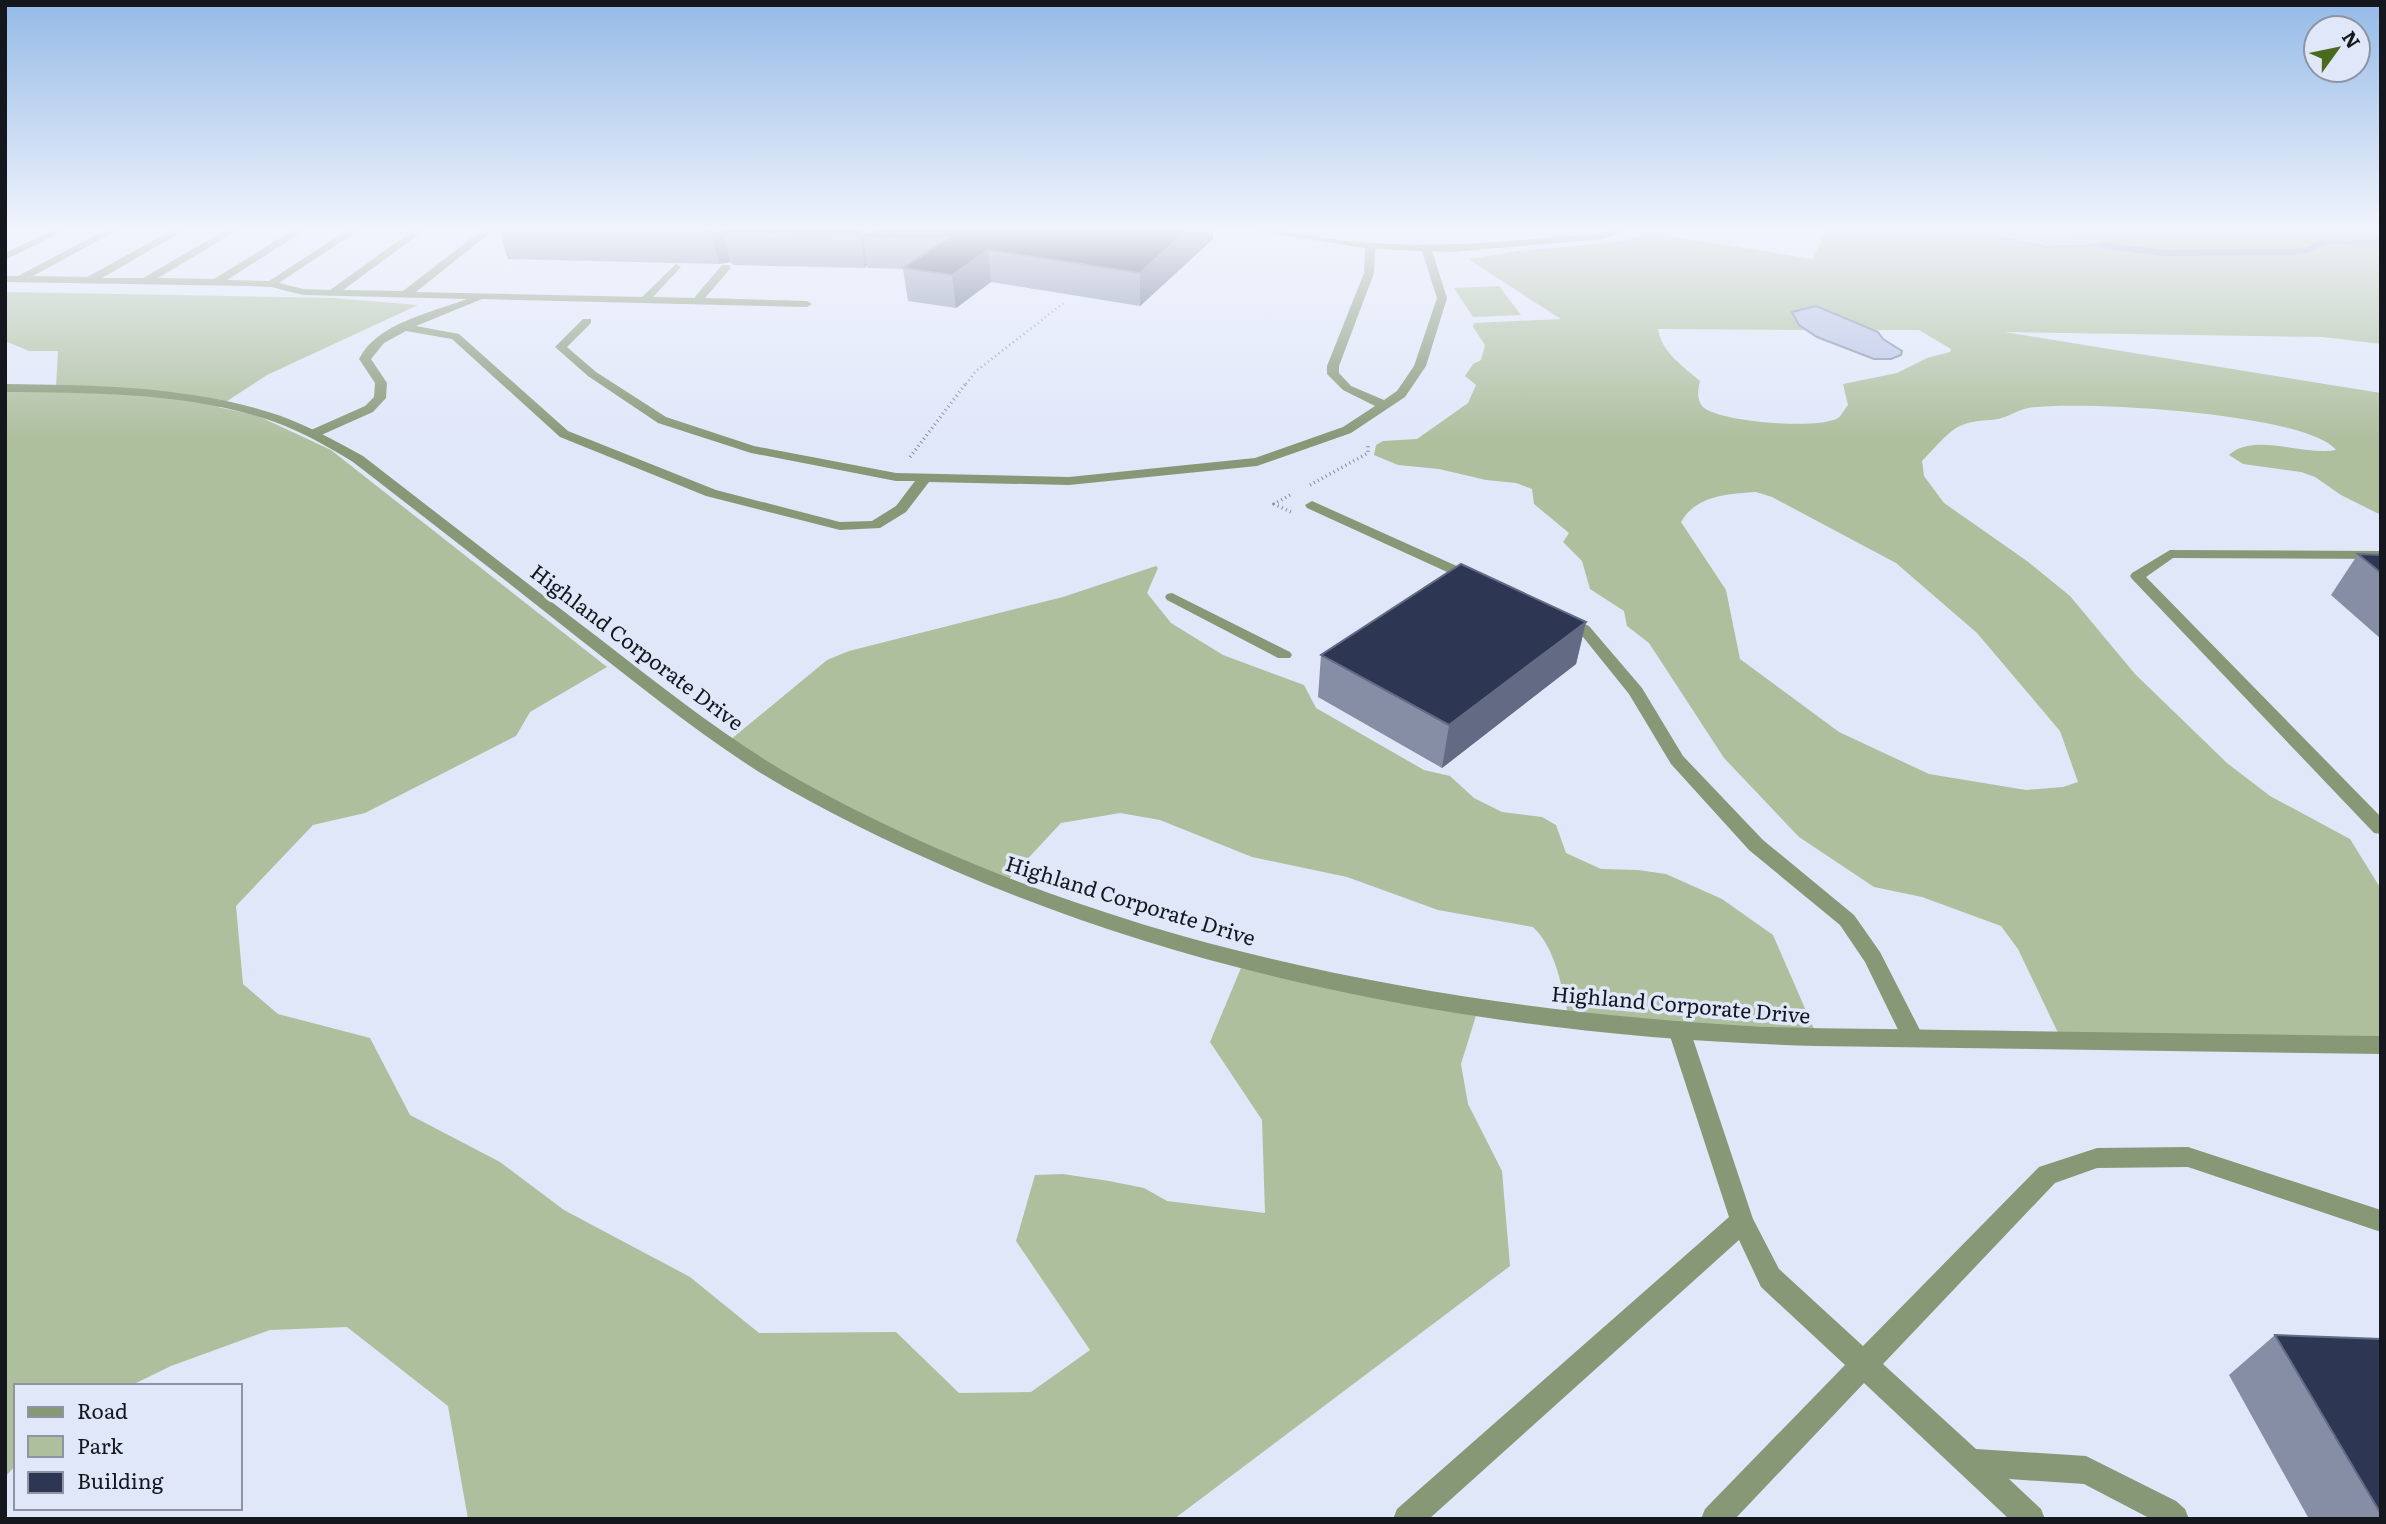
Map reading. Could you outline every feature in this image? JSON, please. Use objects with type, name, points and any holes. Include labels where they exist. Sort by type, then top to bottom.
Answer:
[{"type":"street","points":[[315,433],[376,404],[383,388],[366,363],[365,354],[380,340],[479,298]]},
{"type":"street","points":[[598,298],[807,304]]},
{"type":"street","points":[[1359,298],[1333,366],[1333,374],[1347,388],[1384,405]]},
{"type":"street","points":[[587,321],[561,347],[592,374],[662,420],[751,449],[896,477],[925,480],[1069,481],[1257,462],[1348,430],[1401,394],[1420,366],[1442,298]]},
{"type":"street","points":[[406,328],[455,336],[564,434],[710,493],[840,526],[875,524],[901,509],[925,480]]},
{"type":"street","name":"Highland Corporate Drive","points":[[5,388],[108,390],[173,396],[255,412],[315,433],[358,459],[732,746],[795,785],[933,855],[1074,909],[1204,949],[1275,967],[1473,1005],[1679,1030],[1769,1035],[2381,1045]]},
{"type":"street","points":[[1312,505],[1489,586]]},
{"type":"street","points":[[2381,555],[2170,554],[2137,576],[2381,828]]},
{"type":"street","points":[[1172,597],[1284,655]]},
{"type":"street","points":[[1549,613],[1584,629],[1636,692],[1677,760],[1756,845],[1847,920],[1873,958],[1913,1038]]},
{"type":"street","points":[[1679,1030],[1742,1221],[1770,1278],[2031,1519]]},
{"type":"street","points":[[1715,1519],[2047,1175],[2097,1158],[2188,1157],[2381,1221]]},
{"type":"street","points":[[1406,1519],[1742,1221]]},
{"type":"street","points":[[1971,1463],[2086,1470],[2166,1511],[2175,1519]]},
{"type":"path","points":[[896,477],[935,421],[976,370],[1065,302]]},
{"type":"green space","points":[[5,298],[334,298],[418,305],[267,375],[218,407],[258,416],[331,450],[607,667],[530,712],[516,736],[365,813],[313,825],[236,906],[243,984],[278,1014],[370,1038],[410,1115],[500,1162],[564,1210],[690,1277],[759,1333],[896,1332],[959,1393],[1031,1392],[1090,1350],[1016,1241],[1035,1175],[1063,1174],[1109,1181],[1144,1188],[1167,1201],[1265,1213],[1262,1120],[1210,1042],[1241,968],[1479,1006],[1461,1064],[1468,1104],[1502,1171],[1510,1266],[1174,1519],[468,1519],[448,1406],[347,1327],[270,1330],[171,1366],[134,1384],[14,1384],[14,1467],[5,1477],[5,387],[56,388],[58,351],[29,351],[5,341]]},
{"type":"green space","points":[[1461,298],[1508,298],[1521,315],[1473,317]]},
{"type":"green space","points":[[1529,298],[2381,298],[2381,344],[2323,337],[2004,332],[2381,393],[2381,515],[2341,495],[2315,477],[2301,472],[2243,464],[2229,455],[2239,448],[2252,445],[2336,450],[2316,437],[2239,418],[2190,412],[2093,406],[2028,408],[2002,418],[1961,425],[1947,435],[1922,461],[1924,476],[1944,503],[2027,561],[2070,596],[2135,674],[2227,763],[2270,796],[2350,839],[2381,889],[2381,1050],[2060,1037],[2018,949],[2001,926],[1922,897],[1874,887],[1799,837],[1724,758],[1649,643],[1627,626],[1624,611],[1590,589],[1582,561],[1563,542],[1569,533],[1534,504],[1532,489],[1516,483],[1486,480],[1439,469],[1398,465],[1374,455],[1376,445],[1383,441],[1417,439],[1468,403],[1476,385],[1465,376],[1473,364],[1481,360],[1485,345],[1473,327],[1474,323],[1561,319]],"holes":[[[1816,306],[1874,330],[1919,330],[1951,349],[1950,352],[1927,358],[1897,373],[1843,384],[1848,405],[1838,418],[1827,422],[1791,424],[1728,417],[1703,407],[1698,398],[1700,381],[1669,352],[1658,329],[1806,330]],[[1756,492],[1772,497],[1896,563],[1977,633],[2060,731],[2078,782],[2063,787],[2026,790],[1929,774],[1839,732],[1740,659],[1726,590],[1681,522],[1695,506],[1724,495]]]},
{"type":"green space","points":[[1156,566],[1158,568],[1147,593],[1171,623],[1223,655],[1304,685],[1316,708],[1424,770],[1450,776],[1474,798],[1502,812],[1542,817],[1556,825],[1566,853],[1601,869],[1666,874],[1722,899],[1773,935],[1814,1029],[1569,1018],[1553,957],[1533,927],[1438,910],[1347,877],[1252,857],[1160,820],[1120,813],[1061,823],[1007,881],[994,882],[724,745],[827,660],[849,651],[1063,597]]},
{"type":"water","points":[[1816,306],[1878,332],[1883,339],[1902,351],[1901,355],[1891,359],[1874,359],[1817,337],[1799,325],[1792,312]]},
{"type":"building","points":[[2358,554],[2381,555],[2381,573]]},
{"type":"building","points":[[1461,564],[1586,622],[1449,725],[1321,655]]},
{"type":"building","points":[[2275,1335],[2381,1339],[2381,1514]]}]
